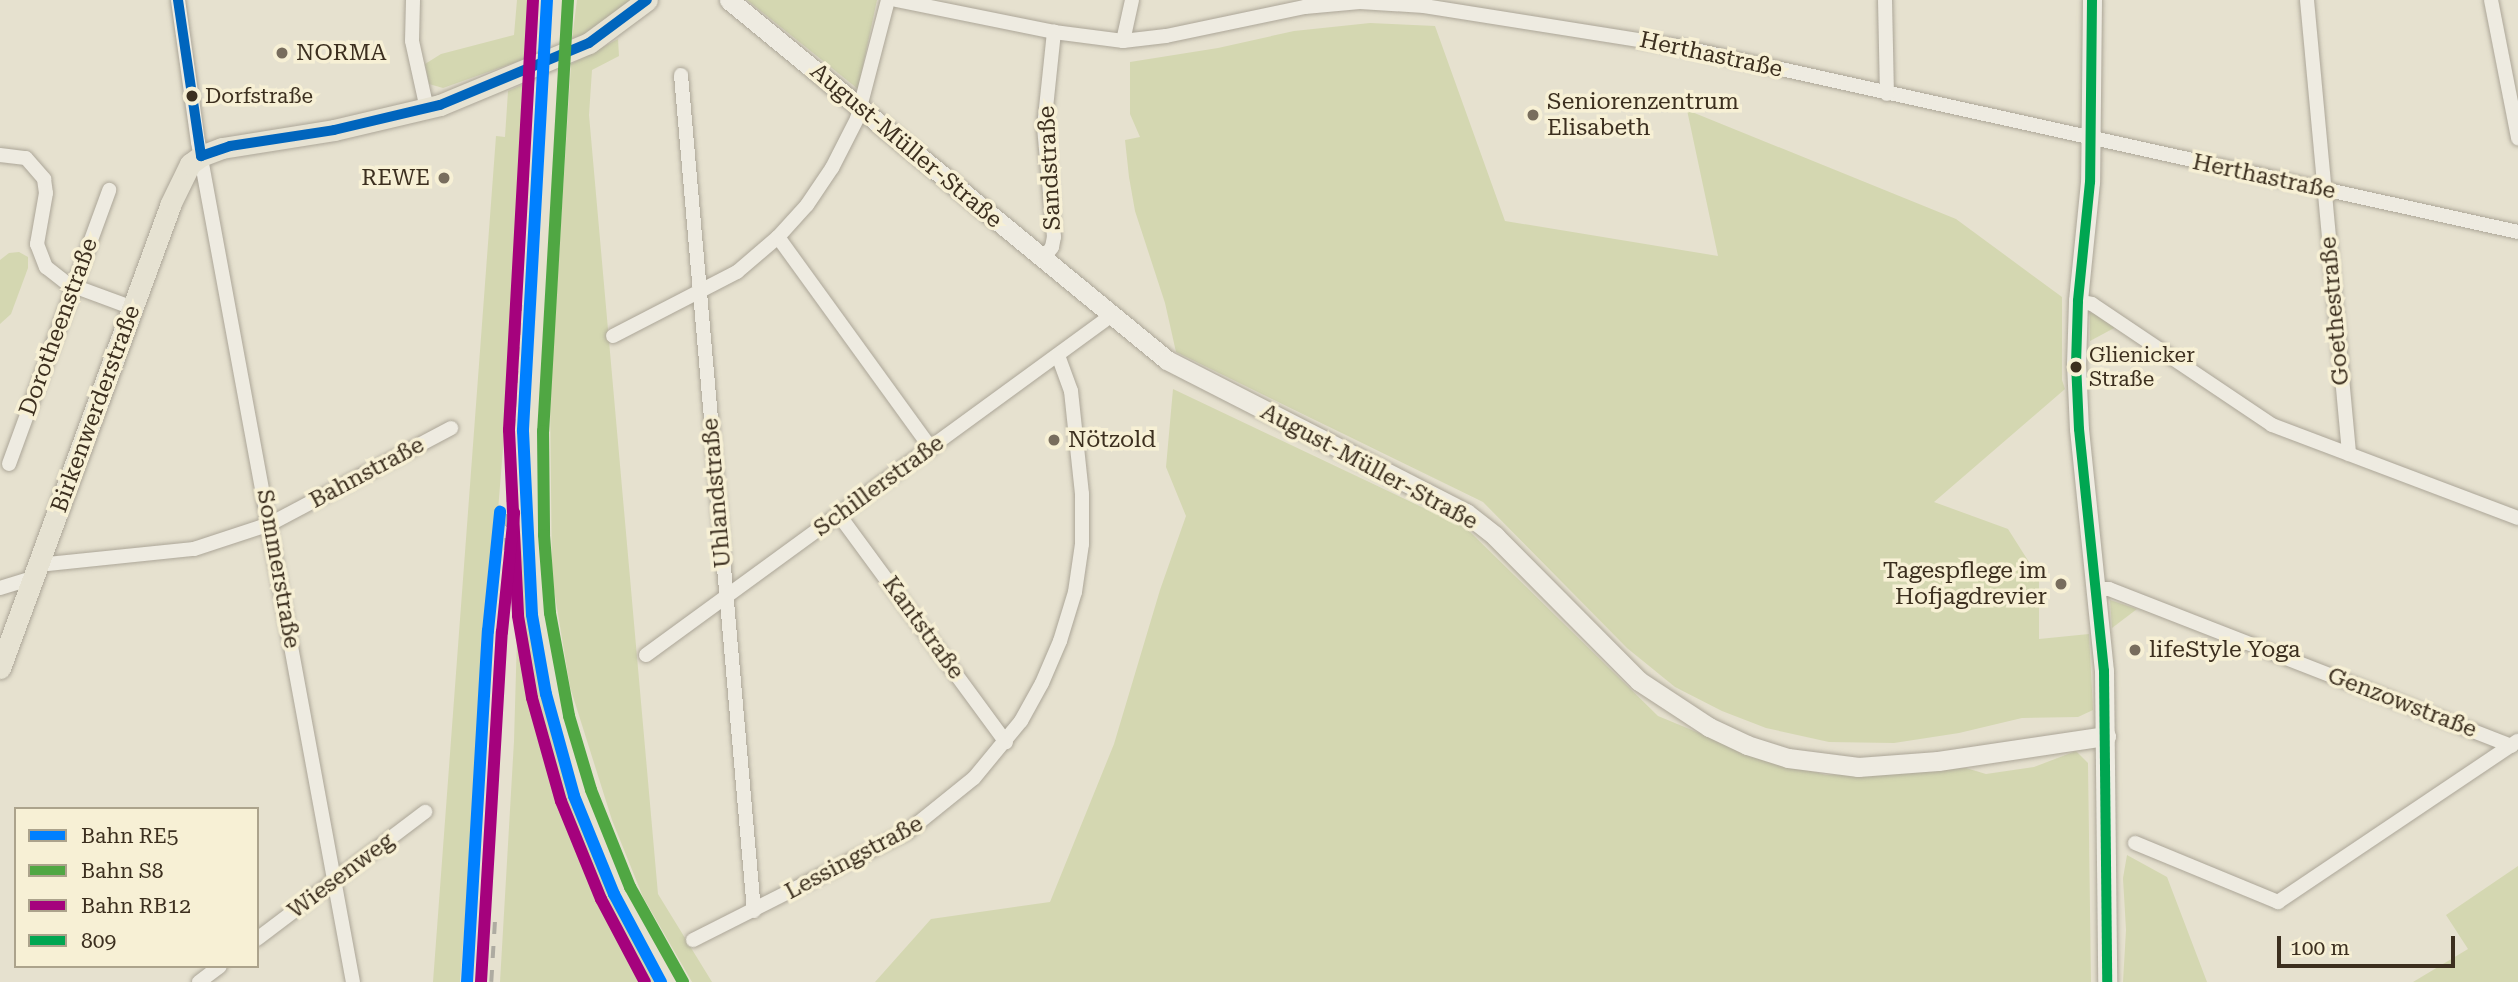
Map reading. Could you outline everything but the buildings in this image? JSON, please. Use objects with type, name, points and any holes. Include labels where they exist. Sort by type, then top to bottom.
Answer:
[{"type":"main road","points":[[201,156],[230,146],[334,130],[427,108],[571,51],[603,34],[647,0]]},
{"type":"main road","name":"August-Müller-Straße","points":[[729,0],[1167,360],[1466,513],[1495,536],[1639,681],[1691,718],[1727,737],[1788,758],[1858,767],[1938,761],[2106,736]]},
{"type":"main road","points":[[2092,0],[2092,139],[2078,301],[2077,396],[2096,589],[2106,736],[2107,982]]},
{"type":"main road","name":"Birkenwerderstraße","points":[[0,668],[181,178],[190,164],[201,156]]},
{"type":"street","points":[[178,0],[201,156]]},
{"type":"street","points":[[413,0],[416,66],[427,108]]},
{"type":"street","points":[[613,336],[737,272],[778,237],[820,188],[841,152],[861,108],[888,0]]},
{"type":"street","name":"Herthastraße","points":[[896,0],[1054,32],[1123,41],[1166,36],[1297,8],[1360,1],[1424,6],[1677,46],[2518,232]]},
{"type":"street","points":[[1123,41],[1132,0]]},
{"type":"street","points":[[1885,0],[1887,94]]},
{"type":"street","name":"Goethestraße","points":[[2307,0],[2348,454]]},
{"type":"street","points":[[2491,0],[2518,138]]},
{"type":"street","name":"Sandstraße","points":[[1043,259],[1052,247],[1054,237],[1044,127],[1054,32]]},
{"type":"street","name":"Uhlandstraße","points":[[681,75],[754,911]]},
{"type":"street","points":[[0,155],[26,158],[43,175],[46,189],[37,240],[38,255],[53,275],[75,287],[133,308]]},
{"type":"street","name":"Sommerstraße","points":[[201,156],[353,982]]},
{"type":"street","name":"Dorotheenstraße","points":[[9,464],[109,190]]},
{"type":"street","points":[[778,237],[931,448]]},
{"type":"street","points":[[2078,301],[2092,304],[2264,421],[2518,518]]},
{"type":"street","name":"Schillerstraße","points":[[646,655],[1112,315]]},
{"type":"street","name":"Lessingstraße","points":[[692,940],[907,832],[953,798],[1006,742],[1032,702],[1051,664],[1069,614],[1079,568],[1083,520],[1070,381],[1058,355]]},
{"type":"street","name":"Bahnstraße","points":[[0,587],[36,571],[194,549],[270,524],[451,428]]},
{"type":"street","name":"Kantstraße","points":[[839,515],[1006,742]]},
{"type":"street","name":"Genzowstraße","points":[[2096,589],[2109,589],[2514,743]]},
{"type":"street","points":[[2135,844],[2278,902],[2514,743]]},
{"type":"street","name":"Wiesenweg","points":[[259,938],[425,812]]},
{"type":"street","points":[[199,982],[217,968]]},
{"type":"green space","points":[[517,0],[532,0],[528,58],[443,88],[429,84],[425,64],[441,54],[514,35]]},
{"type":"green space","points":[[577,0],[643,0],[616,22],[572,39]]},
{"type":"green space","points":[[747,0],[877,0],[858,89]]},
{"type":"green space","points":[[1370,23],[1435,26],[1505,221],[1718,256],[1687,110],[1956,219],[2062,297],[2062,380],[2065,389],[1934,502],[2008,529],[2039,578],[2039,639],[2089,634],[2093,710],[2078,717],[2022,718],[1959,733],[1894,743],[1829,742],[1766,728],[1722,711],[1675,687],[1627,648],[1483,502],[1176,352],[1165,303],[1135,211],[1129,177],[1125,140],[1140,137],[1130,114],[1130,62],[1218,48],[1294,31]]},
{"type":"green space","points":[[618,39],[619,56],[592,70],[589,115],[658,894],[712,982],[692,982],[643,897],[612,820],[570,687],[552,578],[550,397],[571,64]]},
{"type":"green space","points":[[526,83],[507,399],[460,982],[433,982],[496,136],[505,137],[508,91]]},
{"type":"green space","points":[[19,252],[28,257],[28,268],[11,314],[0,324],[0,260],[9,253]]},
{"type":"green space","points":[[2090,313],[2096,313],[2116,327],[2090,341]]},
{"type":"green space","points":[[1173,389],[1466,528],[1658,716],[1752,755],[1826,775],[1966,768],[1986,774],[2034,767],[2076,751],[2088,763],[2091,982],[875,982],[931,919],[1050,902],[1114,744],[1160,590],[1186,516],[1166,467]]},
{"type":"green space","points":[[520,533],[530,629],[545,710],[571,802],[618,914],[655,982],[500,982],[514,741]]},
{"type":"green space","points":[[2110,600],[2137,609],[2112,628]]},
{"type":"green space","points":[[2127,855],[2167,877],[2207,982],[2123,982],[2126,930],[2123,878]]},
{"type":"green space","points":[[2518,866],[2518,982],[2413,982],[2468,949],[2446,915]]},
{"type":"railway","points":[[480,982],[520,305]]},
{"type":"railway","points":[[491,982],[495,916]]},
{"type":"rail line","name":"RB12","points":[[533,0],[509,430],[518,616],[532,698],[561,801],[601,899],[645,982]]},
{"type":"rail line","name":"RE5","points":[[547,0],[523,431],[532,615],[546,694],[574,796],[614,894],[661,982]]},
{"type":"rail line","name":"S8","points":[[568,0],[543,431],[544,535],[550,613],[569,716],[591,790],[630,887],[683,982]]},
{"type":"rail line","name":"RE5","points":[[467,982],[488,631],[500,512]]},
{"type":"rail line","name":"RB12","points":[[481,982],[502,632],[514,513]]},
{"type":"transit line","points":[[178,0],[201,156]]},
{"type":"transit line","points":[[201,156],[230,146],[334,130],[440,105],[589,43],[647,0]]},
{"type":"transit line","name":"809","points":[[2092,0],[2090,182],[2078,301],[2076,363],[2079,429],[2104,671],[2107,982]]},
{"type":"place","name":"NORMA","points":[[282,53]]},
{"type":"place","name":"Dorfstraße","points":[[192,96]]},
{"type":"place","name":"Seniorenzentrum Elisabeth","points":[[1533,115]]},
{"type":"place","name":"REWE","points":[[444,178]]},
{"type":"place","name":"Glienicker Straße","points":[[2076,367]]},
{"type":"place","name":"Nötzold","points":[[1054,440]]},
{"type":"place","name":"Tagespflege im Hofjagdrevier","points":[[2061,584]]},
{"type":"place","name":"lifeStyle Yoga","points":[[2135,650]]}]
